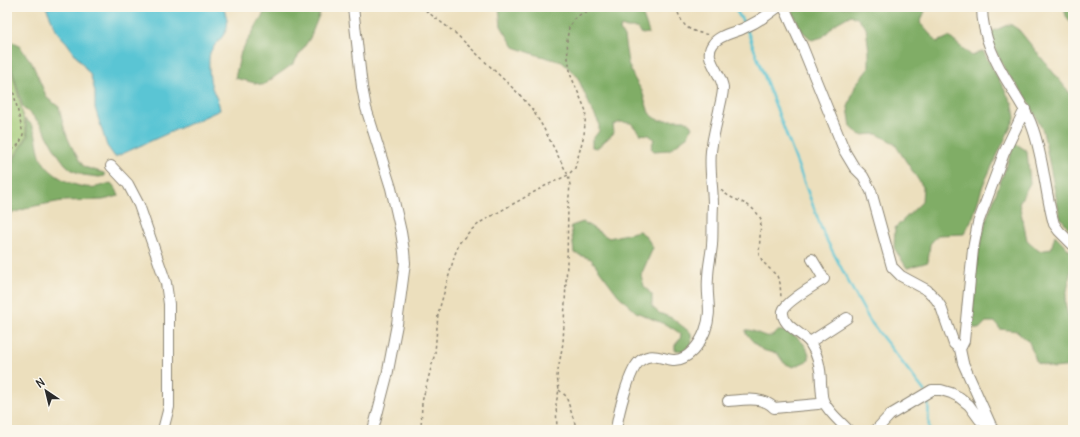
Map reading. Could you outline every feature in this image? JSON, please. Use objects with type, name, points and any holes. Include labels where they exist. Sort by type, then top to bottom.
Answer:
[{"type":"street","points":[[353,7],[362,87],[366,108],[391,188],[401,232],[405,263],[387,376],[373,430]]},
{"type":"street","points":[[616,430],[630,375],[634,367],[641,360],[648,357],[654,356],[673,360],[681,358],[691,352],[698,345],[709,320],[708,278],[712,245],[711,151],[723,88],[718,72],[710,57],[710,50],[713,43],[720,38],[745,28],[778,7]]},
{"type":"street","points":[[784,7],[802,46],[845,152],[872,191],[892,267],[902,276],[928,290],[941,307],[954,344],[960,349],[963,363],[990,425]]},
{"type":"street","points":[[982,7],[986,36],[992,53],[1003,75],[1025,109],[1038,143],[1054,224],[1073,245]]},
{"type":"street","points":[[960,349],[964,341],[978,222],[993,179],[1025,109]]},
{"type":"street","points":[[111,166],[128,184],[139,205],[166,283],[169,304],[169,407],[164,430]]},
{"type":"street","points":[[812,259],[824,279],[791,302],[784,308],[783,313],[785,320],[810,342],[818,357],[821,368],[823,402],[848,430]]},
{"type":"street","points":[[810,342],[848,318]]},
{"type":"street","points":[[876,430],[890,415],[926,393],[941,390],[951,392],[959,397],[969,406],[980,420],[990,425]]},
{"type":"street","points":[[728,401],[764,401],[769,402],[774,408],[818,404],[823,402]]},
{"type":"path","points":[[421,7],[454,32],[519,94],[532,109],[568,175],[570,185],[567,263],[563,343],[557,376],[559,390],[556,402],[557,430]]},
{"type":"path","points":[[421,430],[422,402],[435,353],[438,314],[455,254],[460,242],[481,222],[545,186],[568,175],[575,168],[584,135],[586,111],[570,76],[567,39],[569,27],[574,19],[581,14],[602,7]]},
{"type":"path","points":[[676,7],[682,23],[687,27],[697,32],[720,38]]},
{"type":"path","points":[[7,63],[24,134],[22,140],[15,148],[7,151]]},
{"type":"path","points":[[712,177],[725,194],[751,207],[761,219],[759,255],[763,262],[777,276],[780,283],[784,308]]},
{"type":"path","points":[[559,390],[566,396],[578,430]]},
{"type":"green space","points":[[266,7],[319,7],[321,10],[310,38],[293,64],[263,85],[235,78],[241,52]]},
{"type":"green space","points":[[499,7],[638,7],[642,13],[649,33],[642,34],[637,28],[627,28],[621,26],[620,30],[624,37],[628,63],[634,78],[642,91],[649,113],[658,120],[685,120],[692,126],[688,136],[669,150],[654,151],[651,148],[654,139],[649,135],[640,134],[631,123],[620,122],[613,125],[614,133],[597,148],[592,147],[592,140],[599,131],[599,123],[577,76],[562,62],[514,47],[501,26]]},
{"type":"green space","points":[[790,7],[923,7],[925,11],[920,23],[937,42],[949,37],[972,56],[983,51],[1013,105],[1015,118],[983,185],[973,217],[964,234],[938,235],[930,244],[928,262],[907,268],[894,248],[895,228],[922,202],[923,187],[894,143],[877,134],[860,135],[851,127],[848,107],[856,84],[869,68],[866,28],[857,18],[851,15],[835,24],[823,37],[812,40],[802,31]]},
{"type":"green space","points":[[1064,7],[1073,7],[1073,25],[1066,16]]},
{"type":"green space","points":[[1010,24],[1019,30],[1073,97],[1073,234],[1060,217],[1043,131],[1027,98],[1006,72],[993,45],[991,32]]},
{"type":"green space","points":[[7,40],[18,44],[32,63],[47,98],[59,107],[68,139],[84,167],[104,173],[105,176],[99,177],[83,175],[72,170],[65,164],[57,153],[41,125],[23,108],[10,62]]},
{"type":"green space","points":[[7,52],[27,136],[10,163],[7,171]]},
{"type":"green space","points":[[25,119],[32,126],[41,158],[50,171],[73,184],[81,186],[96,187],[111,183],[119,196],[103,200],[62,201],[35,206],[12,213],[7,212],[7,175],[11,164],[28,136]]},
{"type":"green space","points":[[1015,143],[1027,151],[1030,183],[1019,203],[1027,240],[1039,251],[1051,249],[1055,235],[1073,254],[1073,271],[1071,270],[1065,302],[1071,329],[1073,330],[1073,366],[1054,368],[1037,363],[1029,342],[1017,331],[1000,329],[995,322],[986,322],[979,329],[971,327],[978,254],[987,217]]},
{"type":"green space","points":[[583,222],[609,238],[639,231],[646,236],[653,248],[641,275],[644,286],[652,295],[652,307],[659,313],[672,318],[691,333],[692,344],[683,351],[675,350],[675,345],[680,339],[681,334],[669,326],[636,312],[618,295],[591,259],[574,253],[571,226]]},
{"type":"green space","points":[[746,330],[767,336],[774,335],[778,331],[789,333],[804,344],[809,355],[809,360],[793,367],[784,363],[777,353],[759,348],[746,334]]},
{"type":"water","points":[[46,7],[223,7],[227,19],[227,28],[223,36],[211,51],[209,59],[210,81],[220,110],[115,157],[107,146],[95,108],[95,92],[91,76],[57,32]]},
{"type":"waterway","points":[[734,7],[745,25]]},
{"type":"waterway","points":[[747,30],[824,235],[870,321],[925,392]]},
{"type":"waterway","points":[[928,397],[929,430]]}]
